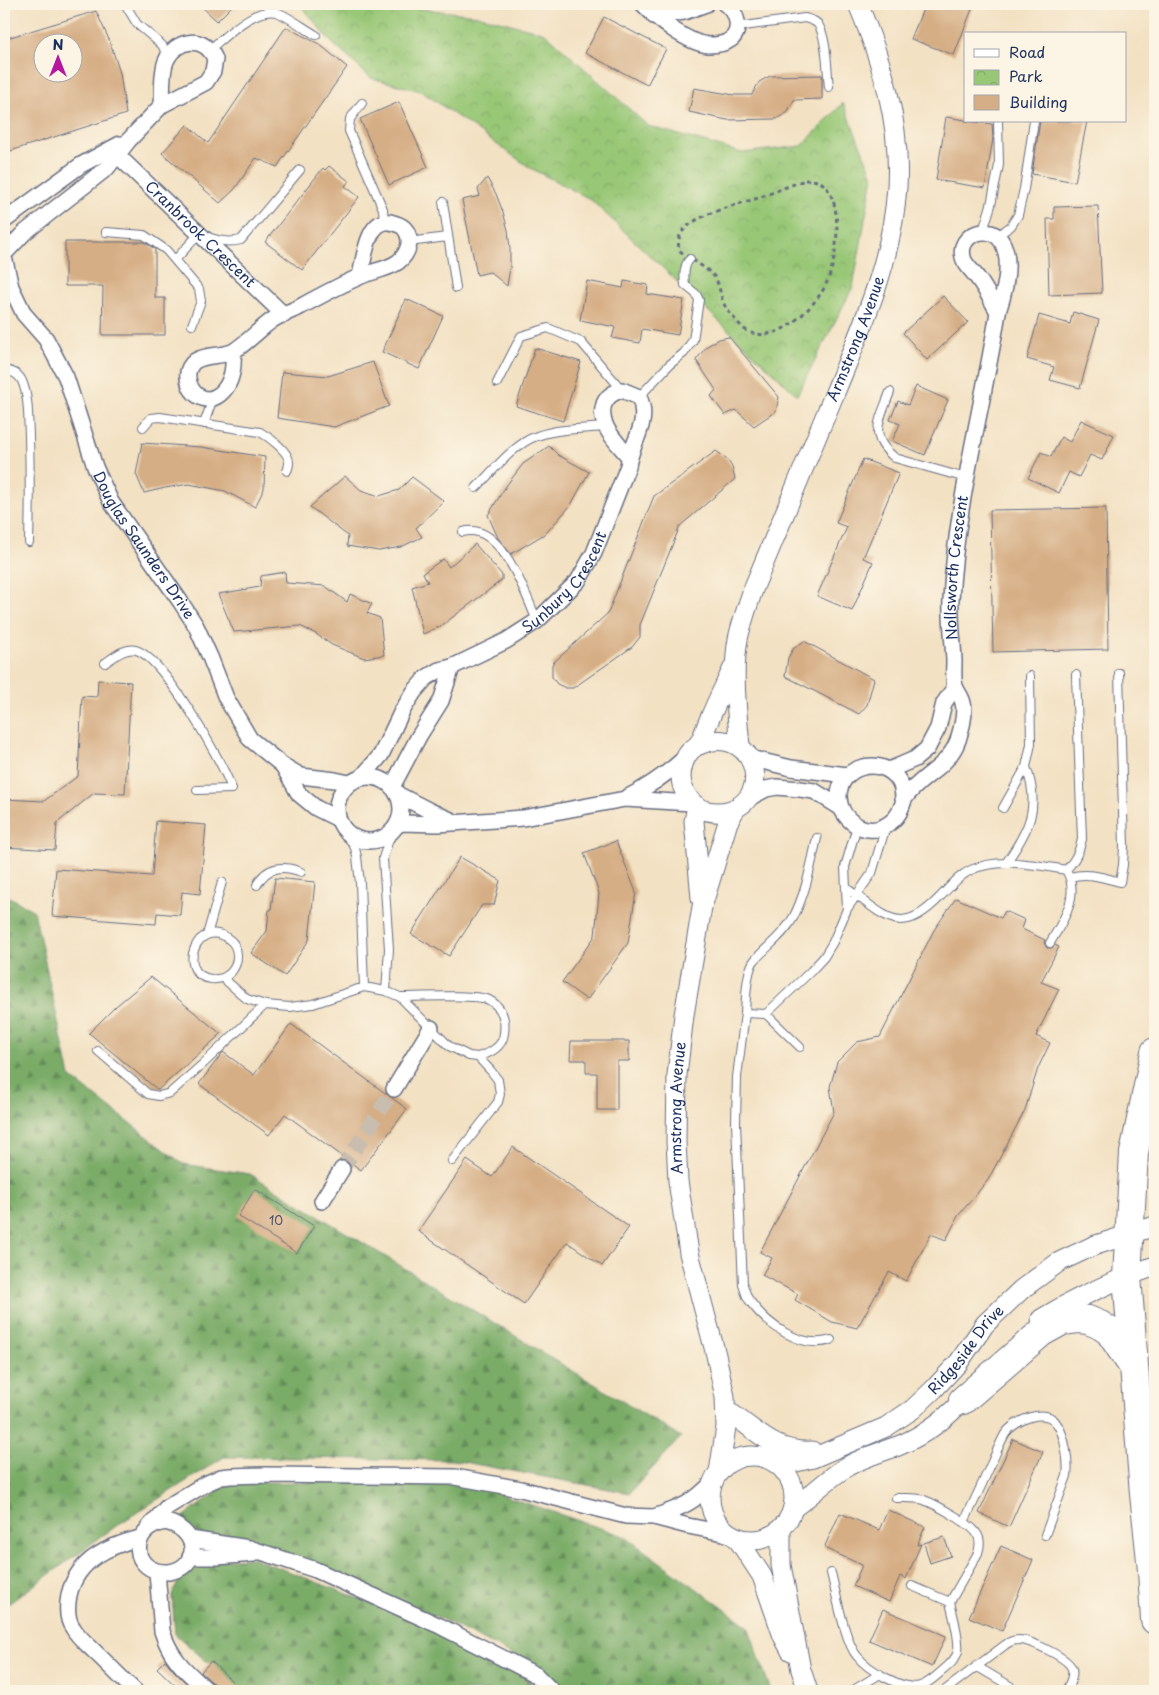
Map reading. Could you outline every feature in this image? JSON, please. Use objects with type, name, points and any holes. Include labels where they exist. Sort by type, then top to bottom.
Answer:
[{"type":"highway","points":[[1155,1052],[1134,1153],[1127,1276],[1155,1620]]},
{"type":"highway","points":[[964,1400],[1042,1332],[1062,1321],[1083,1320],[1100,1325],[1109,1331],[1135,1369]]},
{"type":"street","points":[[643,4],[654,16],[687,37],[709,45],[723,44],[732,40],[735,34],[735,12],[726,4]]},
{"type":"street","points":[[654,16],[684,12],[706,4]]},
{"type":"street","name":"Armstrong Avenue","points":[[745,752],[736,663],[742,624],[754,587],[876,291],[893,223],[897,186],[897,163],[892,112],[878,55],[858,4]]},
{"type":"street","points":[[4,220],[81,165],[114,152],[129,140],[162,105],[198,87],[210,78],[215,59],[209,50],[201,44],[190,41],[182,45],[168,58],[165,68],[162,105]]},
{"type":"street","points":[[4,256],[24,233],[107,168],[114,152]]},
{"type":"street","name":"Cranbrook Crescent","points":[[114,152],[284,315]]},
{"type":"street","points":[[232,352],[234,363],[229,381],[220,394],[204,399],[193,392],[188,377],[190,366],[198,359],[232,352],[272,320],[360,276],[397,262],[408,250],[409,242],[404,228],[388,221],[380,224],[373,230],[360,276]]},
{"type":"street","points":[[997,236],[991,232],[982,231],[975,233],[964,245],[962,258],[976,276],[998,312]]},
{"type":"street","name":"Nollsworth Crescent","points":[[904,799],[916,784],[945,762],[952,754],[958,741],[963,717],[964,704],[955,687],[951,601],[966,478],[998,312],[1004,292],[1006,253],[1003,243],[997,236]]},
{"type":"street","name":"Douglas Saunders Drive","points":[[4,256],[11,287],[24,314]]},
{"type":"street","name":"Douglas Saunders Drive","points":[[4,300],[24,314],[46,339],[66,377],[95,467],[111,502],[196,626],[226,698],[250,740],[282,764],[302,776],[335,780],[356,780]]},
{"type":"street","points":[[629,457],[606,427],[602,416],[605,402],[610,395],[622,390],[639,397]]},
{"type":"street","name":"Sunbury Crescent","points":[[356,780],[387,746],[402,711],[426,678],[439,670],[452,667],[506,641],[537,621],[578,581],[587,568],[600,540],[643,421],[642,404],[639,397]]},
{"type":"street","name":"Armstrong Avenue","points":[[692,751],[736,663]]},
{"type":"street","points":[[394,829],[400,815],[401,804],[395,790],[419,736],[441,702],[452,667]]},
{"type":"street","points":[[889,770],[915,759],[927,749],[938,728],[944,703],[955,687]]},
{"type":"street","points":[[625,799],[660,780],[692,751],[709,740],[720,739],[730,741],[745,752],[791,768],[848,775]]},
{"type":"street","points":[[692,751],[682,766],[681,776],[686,794],[695,804]]},
{"type":"street","points":[[741,804],[752,789],[755,779],[754,768],[745,752]]},
{"type":"street","name":"Douglas Saunders Drive","points":[[282,764],[299,794],[316,808],[341,824]]},
{"type":"street","points":[[867,765],[889,770],[897,778],[902,788],[904,799],[901,810],[895,820],[875,830],[857,826],[845,816],[840,807],[839,796],[841,785],[848,775],[867,765]]},
{"type":"street","points":[[457,823],[428,810],[395,790],[384,780],[373,777],[356,780],[342,791],[336,809],[341,824],[354,838],[367,841],[379,839],[403,823],[438,824],[457,823],[523,818],[625,799],[695,804],[713,812],[725,812],[766,788],[777,787],[814,791],[840,807]]},
{"type":"street","name":"Armstrong Avenue","points":[[695,804],[694,821],[702,907]]},
{"type":"street","name":"Armstrong Avenue","points":[[741,804],[728,822],[702,907],[684,1015],[677,1075],[676,1149],[678,1181],[689,1253],[728,1405],[745,1437],[768,1459]]},
{"type":"street","points":[[394,1089],[431,1028]]},
{"type":"street","points":[[322,1202],[342,1169]]},
{"type":"street","name":"Ridgeside Drive","points":[[768,1459],[796,1462],[813,1458],[886,1427],[913,1409],[959,1362],[985,1324],[1022,1289],[1059,1262],[1093,1246],[1155,1226]]},
{"type":"street","name":"Ridgeside Drive","points":[[793,1508],[847,1467],[874,1453],[899,1445],[928,1431],[964,1400],[1002,1355],[1022,1334],[1035,1324],[1079,1298],[1127,1276],[1155,1266]]},
{"type":"street","points":[[728,1405],[766,1440],[777,1446],[798,1451],[833,1450]]},
{"type":"street","name":"Armstrong Avenue","points":[[716,1477],[726,1427],[728,1405]]},
{"type":"street","points":[[135,1691],[76,1633],[69,1619],[68,1601],[74,1581],[88,1561],[114,1546],[144,1533],[155,1524],[165,1522],[174,1524],[183,1530],[190,1540],[192,1548],[190,1557],[182,1567],[173,1572],[157,1572],[149,1569],[141,1560],[138,1548],[144,1533],[167,1507],[220,1477],[455,1477],[521,1489],[626,1516],[654,1517],[749,1540],[771,1535],[781,1528],[793,1508],[793,1487],[785,1472],[768,1459],[738,1458],[728,1464],[700,1495],[687,1505],[654,1517]]},
{"type":"street","points":[[716,1477],[710,1493],[713,1516],[719,1525],[733,1536],[762,1576],[784,1636],[801,1670]]},
{"type":"street","points":[[174,1524],[188,1495]]},
{"type":"street","points":[[781,1528],[781,1565],[801,1670],[808,1691]]},
{"type":"street","points":[[190,1540],[249,1548],[316,1570],[440,1626],[536,1675],[552,1691]]},
{"type":"street","points":[[190,1557],[263,1554]]},
{"type":"street","points":[[157,1572],[162,1631],[165,1641],[174,1658],[208,1691]]},
{"type":"street","points":[[161,1608],[173,1572]]},
{"type":"lane","points":[[125,4],[137,24],[158,41],[168,58]]},
{"type":"lane","points":[[209,50],[251,17],[264,13],[278,12],[316,35]]},
{"type":"lane","points":[[736,27],[805,18],[816,22],[820,26],[823,38],[829,87]]},
{"type":"lane","points":[[362,103],[350,120],[349,131],[383,209],[384,222]]},
{"type":"lane","points":[[982,231],[991,206],[998,165],[998,122]]},
{"type":"lane","points":[[997,236],[1011,226],[1018,215],[1034,122]]},
{"type":"lane","points":[[175,260],[199,234],[222,242],[232,243],[241,240],[300,170]]},
{"type":"lane","points":[[443,202],[456,288]]},
{"type":"lane","points":[[106,232],[144,235],[166,250],[194,282],[201,294],[201,302],[192,325]]},
{"type":"lane","points":[[409,242],[447,237]]},
{"type":"lane","points":[[639,397],[669,365],[684,353],[693,340],[699,300],[696,294],[685,285],[685,269],[690,259]]},
{"type":"lane","points":[[497,383],[521,336],[548,328],[581,342],[622,390]]},
{"type":"lane","points":[[4,370],[16,373],[22,380],[25,391],[28,412],[30,484],[29,542]]},
{"type":"lane","points":[[890,392],[879,424],[878,434],[880,443],[886,451],[895,458],[966,478]]},
{"type":"lane","points":[[204,424],[213,397]]},
{"type":"lane","points":[[143,427],[151,418],[155,417],[260,432],[270,438],[288,457],[290,464],[287,471]]},
{"type":"lane","points":[[476,488],[514,450],[532,438],[556,432],[606,427]]},
{"type":"lane","points":[[463,532],[482,533],[495,542],[514,569],[537,621]]},
{"type":"lane","points":[[105,663],[120,653],[128,650],[137,650],[148,656],[174,688],[212,747],[227,774],[232,788],[197,790]]},
{"type":"lane","points":[[846,888],[890,918],[908,920],[924,912],[962,875],[973,869],[1006,863],[1016,863],[1068,874],[1091,874],[1120,882],[1124,846],[1119,673]]},
{"type":"lane","points":[[1050,943],[1067,913],[1071,899],[1068,874],[1080,850],[1082,839],[1076,675]]},
{"type":"lane","points":[[1002,808],[1026,767],[1031,744],[1030,676]]},
{"type":"lane","points":[[1006,863],[1021,841],[1034,801],[1032,783],[1026,767]]},
{"type":"lane","points":[[341,824],[358,857],[364,987]]},
{"type":"lane","points":[[848,909],[845,867],[857,826]]},
{"type":"lane","points":[[766,1014],[812,971],[824,957],[848,909],[872,873],[886,826]]},
{"type":"lane","points":[[386,991],[390,949],[383,858],[394,829]]},
{"type":"lane","points":[[817,838],[800,905],[791,921],[777,939],[754,962],[749,972],[737,1077],[736,1123],[743,1285],[748,1299],[761,1313],[788,1334],[816,1343],[832,1340]]},
{"type":"lane","points":[[257,885],[261,877],[275,869],[286,868],[302,872]]},
{"type":"lane","points":[[207,935],[222,882]]},
{"type":"lane","points":[[220,934],[231,941],[237,950],[237,962],[232,972],[223,978],[211,979],[200,974],[193,964],[192,952],[197,942],[207,935],[220,934]]},
{"type":"lane","points":[[223,978],[247,998],[265,1005],[290,1007],[313,1004],[364,987],[386,991],[400,997],[449,1046],[469,1056],[478,1057],[495,1050],[504,1038],[504,1016],[487,999],[400,997]]},
{"type":"lane","points":[[98,1051],[148,1094],[159,1096],[170,1093],[265,1005]]},
{"type":"lane","points":[[745,1013],[766,1014],[800,1047]]},
{"type":"lane","points":[[452,1160],[498,1102],[500,1094],[498,1080],[478,1057]]},
{"type":"lane","points":[[964,1522],[1005,1434],[1020,1422],[1035,1415],[1051,1416],[1059,1427],[1069,1466],[1045,1536]]},
{"type":"lane","points":[[831,1573],[850,1645],[857,1656],[899,1689],[915,1687],[929,1682],[953,1662],[958,1652],[950,1602],[978,1553],[980,1539],[976,1531],[964,1522],[923,1500],[896,1498]]},
{"type":"lane","points":[[912,1586],[950,1602]]},
{"type":"lane","points":[[944,1691],[1012,1640],[1031,1642],[1070,1665],[1072,1677],[1066,1691]]},
{"type":"lane","points":[[976,1666],[1010,1686],[1012,1691]]},
{"type":"lane","points":[[852,1691],[880,1674]]},
{"type":"path","points":[[805,180],[818,181],[824,185],[832,197],[836,226],[836,246],[832,269],[822,292],[800,317],[782,330],[770,334],[748,332],[734,318],[724,304],[715,278],[690,259],[679,250],[678,240],[683,231],[692,223],[721,209],[805,180]]},
{"type":"green space","points":[[300,4],[375,4],[477,15],[545,33],[648,126],[742,153],[802,146],[843,103],[873,176],[853,287],[797,395],[590,199],[532,169],[421,91],[371,78],[330,41]]},
{"type":"green space","points":[[4,894],[34,911],[70,1077],[183,1164],[250,1174],[681,1437],[630,1493],[453,1460],[224,1457],[119,1524],[4,1607]]},
{"type":"green space","points":[[458,1480],[624,1536],[748,1626],[771,1691],[565,1691],[544,1671],[440,1618],[173,1525],[228,1483]]},
{"type":"green space","points":[[254,1558],[446,1632],[525,1673],[536,1691],[240,1691],[175,1634],[172,1596],[182,1572],[199,1561]]},
{"type":"building","points":[[199,4],[234,4],[217,21]]},
{"type":"building","points":[[925,4],[974,4],[954,55],[911,39]]},
{"type":"building","points":[[96,11],[110,42],[120,73],[126,114],[4,153],[4,39]]},
{"type":"building","points":[[604,17],[666,49],[647,85],[585,53]]},
{"type":"building","points":[[286,27],[319,44],[347,67],[277,167],[256,158],[234,190],[220,203],[162,153],[187,125],[208,143]]},
{"type":"building","points":[[822,75],[822,99],[794,100],[787,113],[776,119],[727,120],[689,112],[694,88],[734,95],[752,95],[759,82],[770,76]]},
{"type":"building","points":[[399,102],[428,167],[389,185],[360,119]]},
{"type":"building","points":[[946,117],[964,120],[964,122],[992,124],[993,138],[985,188],[936,180]]},
{"type":"building","points":[[1040,122],[1087,122],[1075,182],[1032,174]]},
{"type":"building","points":[[329,166],[349,181],[345,186],[359,197],[302,270],[265,242],[323,168],[325,170]]},
{"type":"building","points":[[487,178],[496,194],[508,230],[510,267],[507,286],[490,272],[477,275],[462,200],[480,196],[478,189]]},
{"type":"building","points":[[1098,206],[1102,293],[1049,295],[1047,219],[1054,219],[1054,207]]},
{"type":"building","points":[[65,242],[144,242],[155,249],[155,298],[165,298],[165,335],[102,335],[103,286],[65,286]]},
{"type":"building","points":[[587,281],[623,288],[624,281],[648,285],[647,294],[684,300],[678,335],[642,329],[640,343],[612,338],[615,327],[580,320]]},
{"type":"building","points":[[943,296],[968,322],[927,360],[903,333]]},
{"type":"building","points":[[406,299],[443,316],[419,369],[382,352]]},
{"type":"building","points":[[1073,312],[1099,320],[1080,388],[1050,380],[1054,367],[1027,359],[1039,315],[1070,324]]},
{"type":"building","points":[[729,337],[779,397],[776,411],[754,426],[736,410],[725,415],[711,396],[716,390],[696,360],[707,346],[719,339]]},
{"type":"building","points":[[535,348],[581,362],[563,421],[516,406]]},
{"type":"building","points":[[373,362],[389,406],[334,427],[277,418],[282,372],[328,376]]},
{"type":"building","points":[[916,386],[948,400],[925,455],[892,441],[900,424],[890,420],[898,401],[908,405]]},
{"type":"building","points":[[1081,420],[1114,435],[1102,460],[1090,455],[1079,477],[1069,472],[1059,493],[1028,478],[1041,452],[1051,457],[1061,437],[1070,442]]},
{"type":"building","points":[[142,443],[201,447],[265,457],[264,489],[255,507],[225,491],[189,484],[144,493],[136,474]]},
{"type":"building","points":[[549,446],[558,455],[589,472],[571,505],[546,533],[511,554],[498,538],[488,515],[506,486],[523,464]]},
{"type":"building","points":[[716,451],[726,458],[732,467],[735,479],[680,526],[640,625],[640,637],[632,647],[573,688],[566,688],[557,684],[552,677],[552,664],[608,613],[654,496]]},
{"type":"building","points":[[863,459],[899,473],[863,558],[873,562],[852,611],[817,596],[847,527],[836,523]]},
{"type":"building","points":[[345,476],[361,490],[379,496],[399,490],[412,477],[444,501],[416,528],[422,537],[401,547],[379,551],[347,546],[348,536],[310,507]]},
{"type":"building","points":[[1106,508],[1108,649],[993,652],[990,510]]},
{"type":"building","points":[[475,544],[502,575],[502,580],[441,626],[423,634],[412,587],[428,582],[423,573],[443,559],[449,567]]},
{"type":"building","points":[[285,572],[286,583],[325,586],[347,602],[350,594],[372,604],[367,613],[380,618],[384,655],[364,658],[332,645],[300,626],[234,632],[218,594],[260,587],[261,576]]},
{"type":"building","points":[[804,641],[874,679],[867,705],[859,714],[785,676],[788,658],[793,649]]},
{"type":"building","points":[[98,680],[131,682],[125,794],[94,793],[57,823],[55,850],[4,847],[4,799],[44,801],[78,776],[82,696],[97,697]]},
{"type":"building","points":[[156,821],[206,825],[200,894],[182,892],[180,915],[157,913],[156,924],[52,916],[56,869],[152,876]]},
{"type":"building","points":[[616,841],[636,892],[628,943],[587,1000],[562,982],[595,936],[599,893],[584,853]]},
{"type":"building","points":[[460,857],[500,880],[494,905],[482,905],[449,956],[411,934]]},
{"type":"building","points":[[275,878],[315,882],[309,940],[285,976],[251,953],[267,931]]},
{"type":"building","points":[[956,898],[1001,918],[1005,911],[1025,920],[1022,929],[1045,940],[1044,943],[1047,948],[1052,948],[1055,945],[1059,947],[1041,982],[1059,989],[1036,1036],[1050,1043],[1038,1068],[1025,1110],[988,1180],[958,1216],[946,1240],[931,1234],[906,1281],[889,1272],[857,1328],[832,1322],[795,1300],[798,1294],[762,1275],[772,1258],[760,1252],[834,1112],[830,1087],[837,1062],[857,1042],[880,1037],[934,930]]},
{"type":"building","points":[[151,977],[221,1034],[158,1090],[89,1033],[116,1006]]},
{"type":"building","points":[[291,1024],[407,1109],[361,1170],[285,1114],[269,1135],[199,1084],[223,1052],[254,1075]]},
{"type":"building","points":[[571,1041],[629,1041],[629,1061],[617,1061],[617,1110],[597,1110],[597,1073],[586,1073],[586,1060],[570,1060]]},
{"type":"building","points":[[513,1147],[629,1227],[602,1266],[567,1242],[524,1304],[418,1231],[467,1160],[492,1177]]},
{"type":"building","points":[[255,1189],[314,1226],[297,1253],[238,1216]]},
{"type":"building","points":[[1013,1439],[1043,1452],[1009,1527],[979,1513]]},
{"type":"building","points":[[888,1510],[925,1527],[917,1545],[921,1544],[906,1579],[900,1576],[889,1602],[853,1586],[862,1565],[824,1548],[840,1513],[879,1530]]},
{"type":"building","points":[[944,1537],[951,1556],[930,1563],[924,1543]]},
{"type":"building","points":[[1001,1546],[1033,1560],[1002,1631],[969,1617]]},
{"type":"building","points":[[883,1609],[946,1636],[932,1667],[869,1640]]},
{"type":"building","points":[[165,1660],[194,1691],[181,1691],[157,1668]]},
{"type":"building","points":[[211,1661],[242,1691],[217,1691],[214,1684],[201,1672]]},
{"type":"tunnel","points":[[342,1169],[394,1089]]}]
